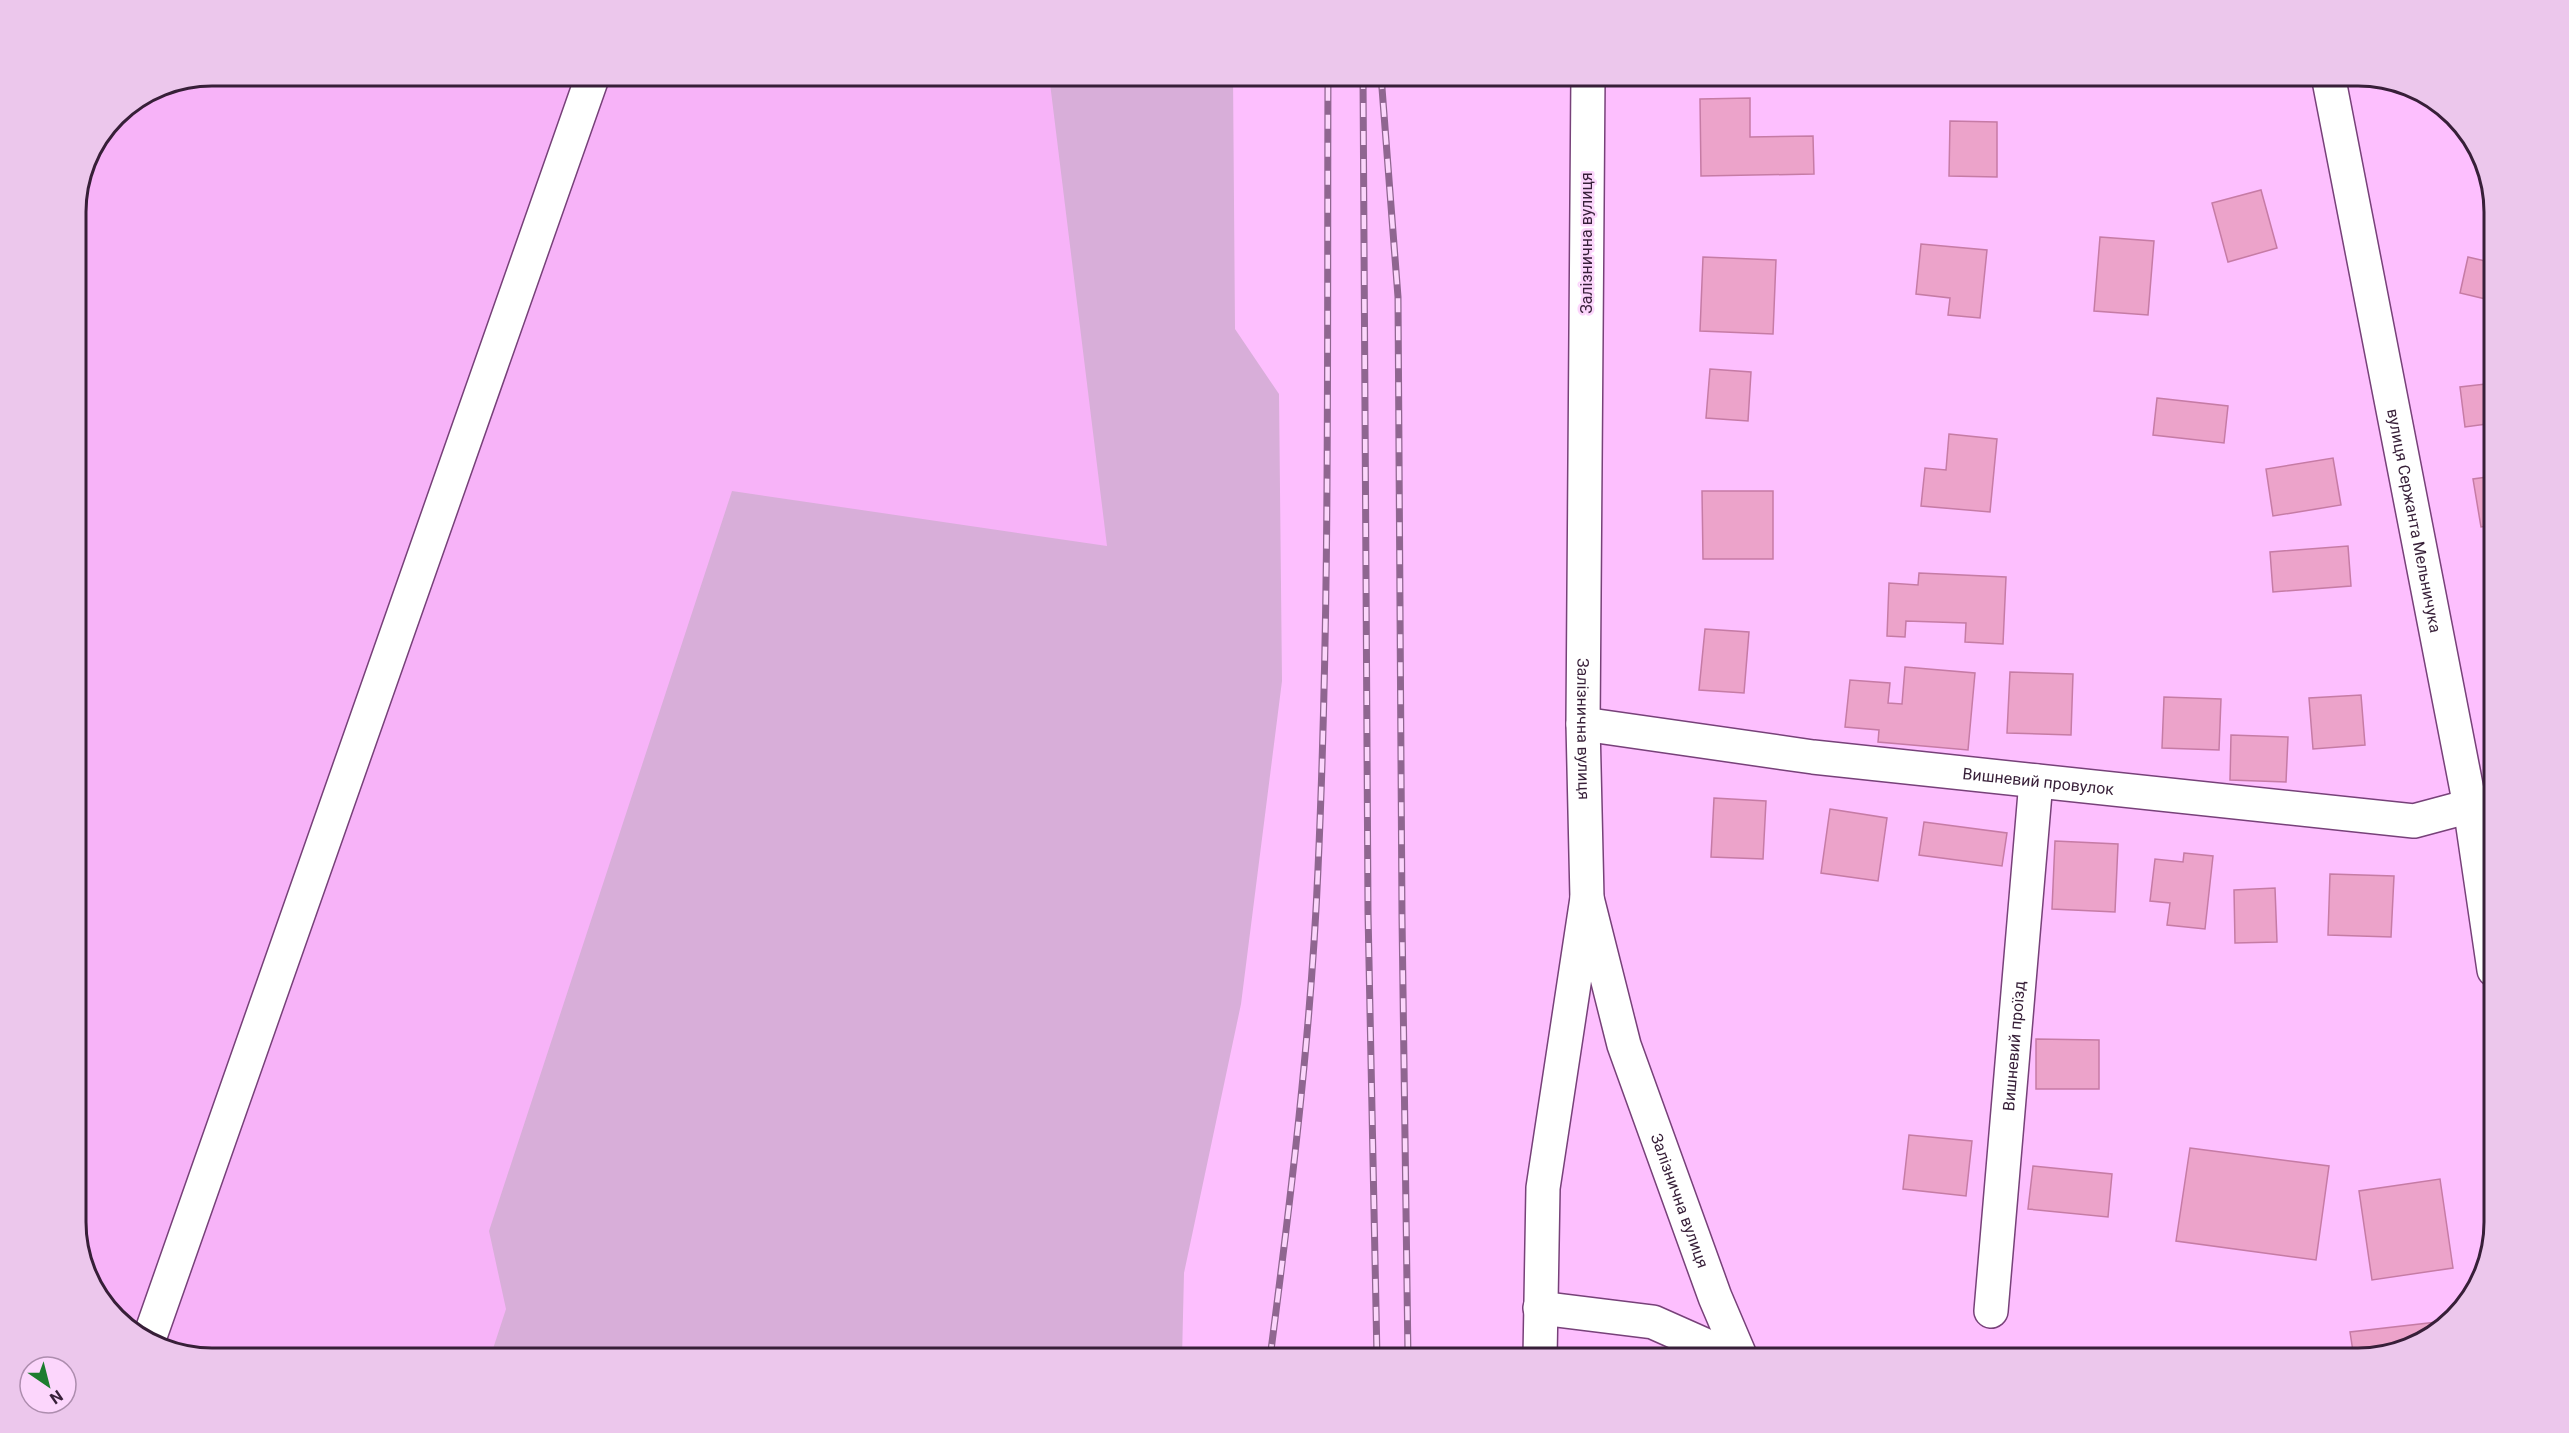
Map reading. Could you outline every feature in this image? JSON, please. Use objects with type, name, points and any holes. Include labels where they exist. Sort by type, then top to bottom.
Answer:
[{"type":"street","points":[[152,1332],[589,85]]},
{"type":"street","name":"Залізнична вулиця","points":[[1588,85],[1583,724],[1587,898],[1624,1045],[1715,1297],[1737,1348]]},
{"type":"street","name":"вулиця Сержанта Мельничука","points":[[2330,85],[2482,808],[2484,830]]},
{"type":"street","name":"Вишневий провулок","points":[[1583,724],[1813,757],[2414,821],[2482,808]]},
{"type":"street","name":"Вишневий проїзд","points":[[1991,1311],[2036,781]]},
{"type":"street","points":[[1540,1348],[1543,1188],[1587,898]]},
{"type":"street","points":[[1540,1308],[1653,1322],[1712,1348]]},
{"type":"shaded area","points":[[212,85],[1232,85],[1106,1348],[212,1348],[163,1338],[128,1316],[117,1305],[99,1277],[92,1262],[86,1230],[86,203],[95,163],[102,149],[122,122],[149,102],[163,95],[187,88]]},
{"type":"shaded area","points":[[1050,85],[1233,85],[1235,329],[1279,394],[1282,681],[1241,1004],[1184,1273],[1182,1348],[493,1348],[506,1309],[489,1231],[732,491],[1107,546]]},
{"type":"building","points":[[1750,98],[1750,137],[1813,136],[1814,174],[1701,176],[1700,99]]},
{"type":"building","points":[[1950,121],[1997,122],[1997,177],[1949,176]]},
{"type":"building","points":[[2261,190],[2277,248],[2228,262],[2212,203]]},
{"type":"building","points":[[2100,237],[2154,241],[2148,315],[2094,311]]},
{"type":"building","points":[[1921,244],[1987,250],[1980,318],[1948,315],[1950,298],[1916,294]]},
{"type":"building","points":[[1703,257],[1776,260],[1773,334],[1700,331]]},
{"type":"building","points":[[2468,257],[2483,260],[2483,298],[2460,293]]},
{"type":"building","points":[[1710,369],[1751,372],[1748,421],[1706,418]]},
{"type":"building","points":[[2483,384],[2483,424],[2465,427],[2460,387]]},
{"type":"building","points":[[2157,398],[2228,406],[2224,443],[2153,435]]},
{"type":"building","points":[[1949,434],[1997,439],[1990,512],[1921,506],[1925,468],[1946,470]]},
{"type":"building","points":[[2333,458],[2341,505],[2273,516],[2266,469]]},
{"type":"building","points":[[2483,478],[2483,527],[2481,527],[2473,479]]},
{"type":"building","points":[[1702,491],[1773,491],[1773,559],[1703,559]]},
{"type":"building","points":[[2348,546],[2351,586],[2273,592],[2270,552]]},
{"type":"building","points":[[1919,573],[2006,577],[2003,644],[1965,642],[1966,623],[1906,621],[1905,637],[1887,636],[1889,583],[1918,585]]},
{"type":"building","points":[[1705,629],[1749,632],[1744,693],[1699,690]]},
{"type":"building","points":[[1905,667],[1975,673],[1968,750],[1878,742],[1879,730],[1845,727],[1850,680],[1890,683],[1888,703],[1902,704]]},
{"type":"building","points":[[2010,672],[2073,674],[2071,735],[2007,733]]},
{"type":"building","points":[[2361,695],[2365,745],[2313,749],[2309,698]]},
{"type":"building","points":[[2164,697],[2221,699],[2219,750],[2162,748]]},
{"type":"building","points":[[2231,735],[2288,737],[2286,782],[2230,780]]},
{"type":"building","points":[[1714,798],[1766,801],[1763,859],[1711,857]]},
{"type":"building","points":[[1830,809],[1887,818],[1878,881],[1821,873]]},
{"type":"building","points":[[1924,822],[2007,833],[2002,866],[1919,855]]},
{"type":"building","points":[[2055,841],[2118,844],[2115,912],[2052,909]]},
{"type":"building","points":[[2184,853],[2213,856],[2205,929],[2167,925],[2170,903],[2150,901],[2155,859],[2183,862]]},
{"type":"building","points":[[2330,874],[2394,876],[2391,937],[2328,935]]},
{"type":"building","points":[[2275,888],[2277,942],[2235,943],[2234,890]]},
{"type":"building","points":[[2036,1039],[2099,1040],[2099,1089],[2036,1089]]},
{"type":"building","points":[[1909,1135],[1972,1141],[1966,1196],[1903,1189]]},
{"type":"building","points":[[2190,1148],[2329,1166],[2316,1260],[2176,1241]]},
{"type":"building","points":[[2033,1166],[2112,1174],[2108,1217],[2028,1209]]},
{"type":"building","points":[[2440,1179],[2453,1268],[2372,1280],[2359,1191]]},
{"type":"building","points":[[2432,1323],[2406,1338],[2357,1348],[2352,1348],[2350,1332]]},
{"type":"railway","points":[[1271,1348],[1293,1175],[1305,1053],[1318,869],[1326,572],[1328,85]]},
{"type":"railway","points":[[1363,85],[1368,912],[1377,1348]]},
{"type":"railway","points":[[1382,85],[1398,297],[1402,917],[1408,1348]]}]
